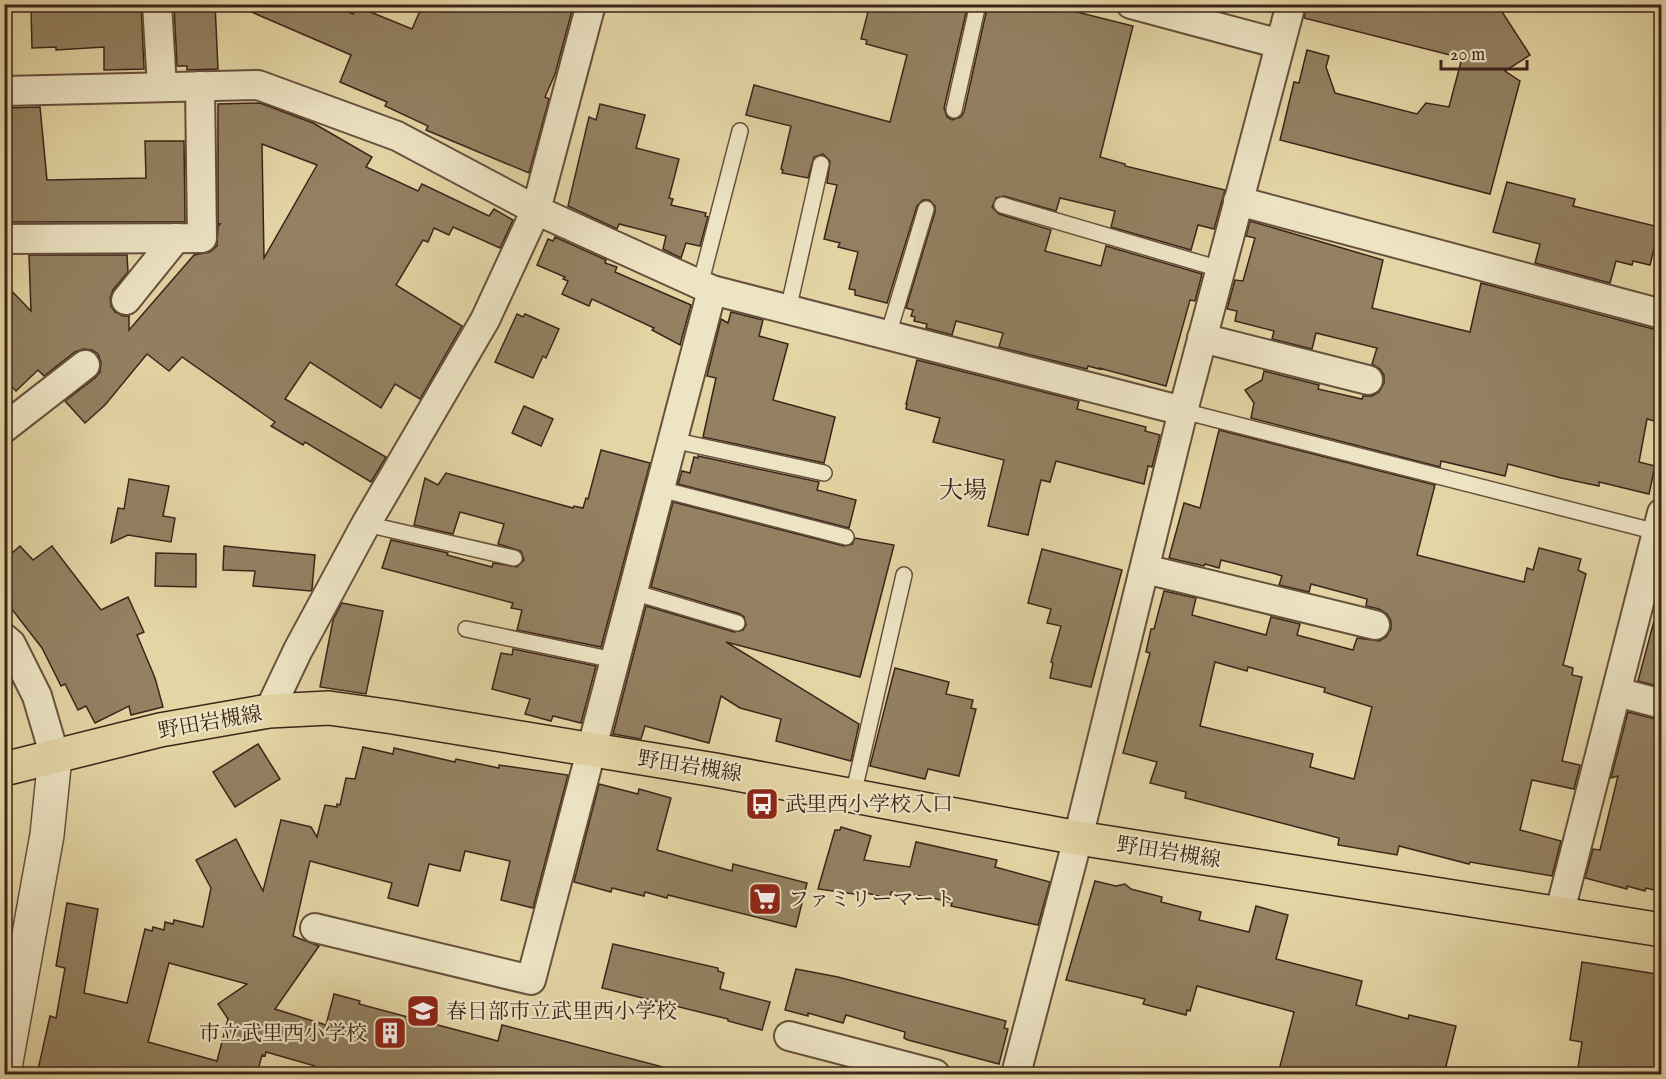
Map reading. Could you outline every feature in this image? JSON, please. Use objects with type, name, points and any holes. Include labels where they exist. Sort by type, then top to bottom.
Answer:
[{"type":"main road","name":"野田岩槻線","points":[[4,770],[160,730],[269,711],[329,708],[853,795],[1078,838],[1662,930]]},
{"type":"street","points":[[157,4],[162,87]]},
{"type":"street","points":[[269,711],[298,650],[366,524],[485,320],[536,210],[591,4]]},
{"type":"street","points":[[1131,4],[1280,44]]},
{"type":"street","points":[[1016,1074],[1078,838],[1183,411],[1291,4]]},
{"type":"street","points":[[4,91],[258,85],[397,136],[536,210],[706,288],[1183,411]]},
{"type":"street","points":[[4,239],[202,238],[200,86]]},
{"type":"street","points":[[1239,201],[1662,314]]},
{"type":"street","points":[[126,300],[176,238]]},
{"type":"street","points":[[315,928],[531,980],[660,489],[706,288]]},
{"type":"street","points":[[1202,338],[1368,380]]},
{"type":"street","points":[[4,428],[85,365]]},
{"type":"street","points":[[1559,915],[1659,523]]},
{"type":"street","points":[[1145,569],[1375,624]]},
{"type":"street","points":[[4,638],[11,644],[37,696],[55,757],[47,835],[4,1073]]},
{"type":"street","points":[[1617,692],[1662,704]]},
{"type":"street","points":[[789,1036],[935,1074]]},
{"type":"lane","points":[[954,110],[978,4]]},
{"type":"lane","points":[[706,288],[740,131]]},
{"type":"lane","points":[[788,310],[821,164]]},
{"type":"lane","points":[[1002,205],[1220,269]]},
{"type":"lane","points":[[888,335],[926,209]]},
{"type":"lane","points":[[1183,411],[1659,523]]},
{"type":"lane","points":[[672,440],[824,473]]},
{"type":"lane","points":[[660,489],[846,537]]},
{"type":"lane","points":[[366,524],[514,558]]},
{"type":"lane","points":[[853,795],[904,575]]},
{"type":"lane","points":[[633,592],[737,623]]},
{"type":"lane","points":[[466,629],[614,660]]},
{"type":"building","points":[[141,4],[144,69],[104,70],[104,47],[56,50],[56,47],[32,48],[31,8]]},
{"type":"building","points":[[174,4],[215,4],[218,69],[187,70],[187,66],[177,66]]},
{"type":"building","points":[[233,4],[331,4],[353,14],[358,7],[412,29],[423,4],[567,4],[573,7],[555,74],[545,97],[549,99],[529,173],[426,130],[428,126],[385,106],[387,102],[340,82],[351,55]]},
{"type":"building","points":[[870,4],[968,4],[944,108],[947,117],[952,120],[961,117],[964,112],[988,4],[1045,4],[1133,26],[1100,157],[1125,164],[1125,166],[1225,190],[1214,229],[1198,225],[1191,250],[1111,227],[1115,211],[1060,198],[1056,211],[1004,196],[996,198],[992,207],[999,214],[1051,230],[1045,251],[1101,266],[1106,246],[1202,274],[1195,301],[1190,300],[1166,386],[1099,368],[1088,366],[1087,369],[999,347],[1003,333],[956,321],[952,335],[926,328],[927,324],[914,321],[915,317],[911,316],[913,310],[906,308],[935,212],[935,206],[929,200],[923,200],[917,206],[887,303],[855,295],[855,290],[849,289],[858,252],[838,247],[840,243],[824,239],[837,185],[827,183],[830,161],[823,154],[814,157],[808,178],[782,173],[791,126],[746,115],[754,85],[890,122],[907,55],[866,44],[867,40],[861,39]]},
{"type":"building","points":[[1307,4],[1497,4],[1530,55],[1505,71],[1520,81],[1490,194],[1280,140],[1294,82],[1299,83],[1307,50],[1329,56],[1326,67],[1335,93],[1417,114],[1426,103],[1449,107],[1462,58],[1304,18]]},
{"type":"building","points":[[260,103],[313,123],[372,157],[366,167],[418,191],[422,184],[489,216],[494,209],[513,220],[500,248],[453,227],[449,235],[434,228],[428,242],[423,240],[396,285],[462,326],[420,399],[395,384],[381,408],[310,362],[285,399],[386,457],[371,482],[305,442],[303,445],[271,426],[275,422],[182,357],[169,371],[147,354],[105,405],[85,423],[65,401],[100,372],[101,362],[98,354],[92,350],[83,349],[75,352],[44,376],[38,370],[16,391],[4,379],[4,283],[31,311],[29,255],[127,255],[128,272],[113,290],[110,298],[115,312],[129,316],[129,330],[194,255],[210,252],[217,246],[220,224],[218,224],[218,104]],"holes":[[[262,144],[317,165],[264,258]]]},
{"type":"building","points":[[600,104],[645,115],[636,148],[679,159],[669,198],[673,199],[671,205],[706,213],[705,216],[708,217],[700,246],[686,243],[681,258],[663,249],[666,236],[619,224],[617,229],[568,206],[589,117],[596,120]]},
{"type":"building","points":[[40,107],[47,180],[146,178],[145,141],[184,141],[185,222],[4,222],[4,108]]},
{"type":"building","points":[[1507,182],[1575,199],[1573,206],[1659,227],[1650,265],[1633,261],[1632,265],[1616,261],[1610,283],[1535,263],[1540,244],[1493,232]]},
{"type":"building","points":[[1250,221],[1383,260],[1372,308],[1470,332],[1481,283],[1657,330],[1655,338],[1662,339],[1662,423],[1647,419],[1639,462],[1655,466],[1649,494],[1599,482],[1599,486],[1561,478],[1508,464],[1505,476],[1441,461],[1440,467],[1251,418],[1254,403],[1245,390],[1262,380],[1264,371],[1319,385],[1318,389],[1362,399],[1363,396],[1372,396],[1379,392],[1384,383],[1384,375],[1372,364],[1377,348],[1316,333],[1312,349],[1272,339],[1274,331],[1235,321],[1237,311],[1227,309],[1235,280],[1243,281],[1255,238],[1246,236]]},
{"type":"building","points":[[555,237],[606,260],[605,263],[617,267],[615,272],[691,305],[680,345],[652,330],[654,328],[592,299],[589,306],[562,294],[568,281],[563,279],[565,277],[537,265],[548,239],[553,241]]},
{"type":"building","points":[[731,312],[763,320],[759,336],[788,344],[773,400],[835,417],[824,463],[703,437],[716,378],[707,376],[721,319],[728,323]]},
{"type":"building","points":[[517,314],[523,317],[525,314],[559,329],[546,358],[543,356],[533,378],[495,362]]},
{"type":"building","points":[[917,360],[1079,401],[1077,409],[1146,427],[1145,431],[1160,435],[1152,467],[1148,466],[1144,484],[1056,461],[1050,482],[1041,480],[1028,535],[988,526],[1004,460],[933,442],[940,418],[906,409]]},
{"type":"building","points":[[524,406],[553,419],[541,446],[512,433]]},
{"type":"building","points":[[1219,430],[1435,485],[1417,555],[1524,582],[1527,568],[1533,570],[1539,548],[1581,559],[1578,570],[1586,574],[1563,665],[1573,668],[1572,675],[1582,677],[1562,761],[1580,765],[1574,789],[1532,780],[1520,830],[1561,841],[1552,876],[1470,862],[1469,864],[1399,846],[1397,855],[1338,845],[1339,838],[1185,798],[1186,792],[1150,783],[1157,762],[1123,753],[1150,653],[1146,652],[1151,629],[1154,629],[1164,591],[1196,598],[1192,615],[1266,635],[1271,617],[1300,624],[1297,635],[1353,650],[1357,638],[1379,641],[1386,637],[1391,629],[1391,621],[1387,614],[1379,609],[1366,606],[1367,599],[1311,584],[1309,592],[1279,585],[1282,576],[1221,560],[1219,568],[1169,558],[1184,503],[1200,508]],"holes":[[[1215,662],[1247,671],[1248,667],[1325,688],[1324,692],[1372,707],[1354,779],[1310,767],[1313,754],[1200,726]]]},
{"type":"building","points":[[601,450],[650,463],[601,647],[517,630],[522,610],[511,608],[513,603],[382,568],[391,540],[448,553],[447,555],[492,567],[493,563],[517,567],[524,560],[521,551],[498,544],[504,524],[460,512],[453,534],[414,525],[425,478],[438,485],[446,473],[573,508],[574,506],[583,508],[586,498],[588,499]]},
{"type":"building","points":[[698,456],[819,482],[817,490],[856,500],[849,528],[678,484],[682,471],[690,473],[694,457],[698,458]]},
{"type":"building","points":[[129,479],[169,486],[163,516],[175,518],[171,542],[128,535],[111,543],[118,508],[124,509]]},
{"type":"building","points":[[673,502],[844,546],[852,544],[855,538],[894,545],[860,677],[726,642],[859,724],[851,761],[776,741],[781,719],[740,708],[721,696],[709,743],[645,726],[641,739],[613,734],[646,606],[734,632],[743,630],[746,625],[744,617],[740,614],[651,587]]},
{"type":"building","points":[[20,546],[33,560],[52,546],[101,610],[128,597],[144,632],[137,635],[155,678],[163,707],[131,715],[129,706],[95,723],[86,706],[78,710],[65,684],[61,686],[42,648],[4,599],[4,560]]},
{"type":"building","points":[[224,546],[315,555],[311,591],[253,586],[255,571],[223,570]]},
{"type":"building","points":[[1042,549],[1122,570],[1091,687],[1050,678],[1053,663],[1051,662],[1061,626],[1047,623],[1051,609],[1028,603]]},
{"type":"building","points":[[156,553],[196,554],[196,587],[155,586]]},
{"type":"building","points":[[342,603],[383,611],[366,694],[320,687],[333,620]]},
{"type":"building","points":[[1654,621],[1662,622],[1662,687],[1638,681]]},
{"type":"building","points":[[513,649],[596,666],[581,723],[553,716],[551,721],[525,714],[530,699],[492,689],[501,653],[512,655]]},
{"type":"building","points":[[895,668],[949,682],[946,694],[973,700],[971,708],[976,709],[959,776],[928,769],[925,779],[870,766]]},
{"type":"building","points":[[1628,712],[1655,719],[1654,725],[1662,727],[1662,892],[1646,888],[1645,891],[1627,886],[1627,889],[1585,878],[1593,849],[1600,850],[1618,776],[1611,778]]},
{"type":"building","points":[[258,744],[280,779],[235,807],[213,772]]},
{"type":"building","points":[[363,747],[393,754],[394,748],[455,762],[456,759],[499,768],[499,765],[568,775],[533,908],[501,900],[510,861],[465,851],[460,871],[429,864],[418,906],[388,898],[392,883],[310,861],[293,936],[319,946],[275,1009],[326,1025],[334,994],[360,1001],[359,1004],[498,1041],[502,1025],[663,1067],[662,1074],[313,1074],[315,1066],[266,1052],[265,1056],[262,1055],[257,1074],[37,1074],[50,1016],[56,1018],[65,968],[56,966],[67,903],[98,909],[84,993],[127,1003],[145,929],[152,931],[153,927],[164,930],[165,922],[173,924],[174,920],[203,927],[211,888],[196,860],[236,839],[263,891],[281,820],[311,827],[317,837],[325,805],[337,807],[337,804],[340,805],[346,778],[355,779]],"holes":[[[169,963],[247,984],[218,1004],[228,1019],[217,1061],[148,1042]]]},
{"type":"building","points":[[599,784],[638,794],[639,789],[671,798],[657,850],[732,871],[733,864],[807,883],[796,927],[668,895],[667,898],[645,892],[644,896],[612,888],[611,892],[574,882]]},
{"type":"building","points":[[841,827],[871,836],[864,860],[910,867],[916,842],[997,860],[995,867],[1050,882],[1038,925],[951,906],[952,903],[929,897],[891,892],[890,899],[855,890],[854,894],[818,889],[835,830],[840,830]]},
{"type":"building","points":[[1095,881],[1116,886],[1125,884],[1131,889],[1162,897],[1161,902],[1201,912],[1199,920],[1249,932],[1256,906],[1288,915],[1276,959],[1362,981],[1356,1005],[1408,1019],[1409,1015],[1456,1026],[1444,1074],[1278,1074],[1294,1012],[1197,986],[1190,1011],[1187,1010],[1186,1015],[1143,1004],[1145,999],[1066,980]]},
{"type":"building","points":[[613,944],[718,968],[718,971],[724,973],[720,989],[770,1002],[762,1030],[728,1021],[728,1019],[602,988]]},
{"type":"building","points":[[1582,962],[1662,975],[1662,1074],[1577,1074],[1582,1042],[1570,1040]]},
{"type":"building","points":[[796,969],[838,977],[1006,1021],[1004,1028],[1008,1029],[999,1064],[908,1040],[904,1038],[905,1032],[846,1015],[843,1023],[808,1013],[808,1016],[785,1010]]},
{"type":"place","name":"武里西小学校入口","points":[[762,804]]},
{"type":"place","name":"ファミリーマート","points":[[765,899]]},
{"type":"place","name":"春日部市立武里西小学校","points":[[423,1011]]},
{"type":"place","name":"市立武里西小学校","points":[[390,1033]]},
{"type":"district","name":"大場","points":[[963,490]]}]
